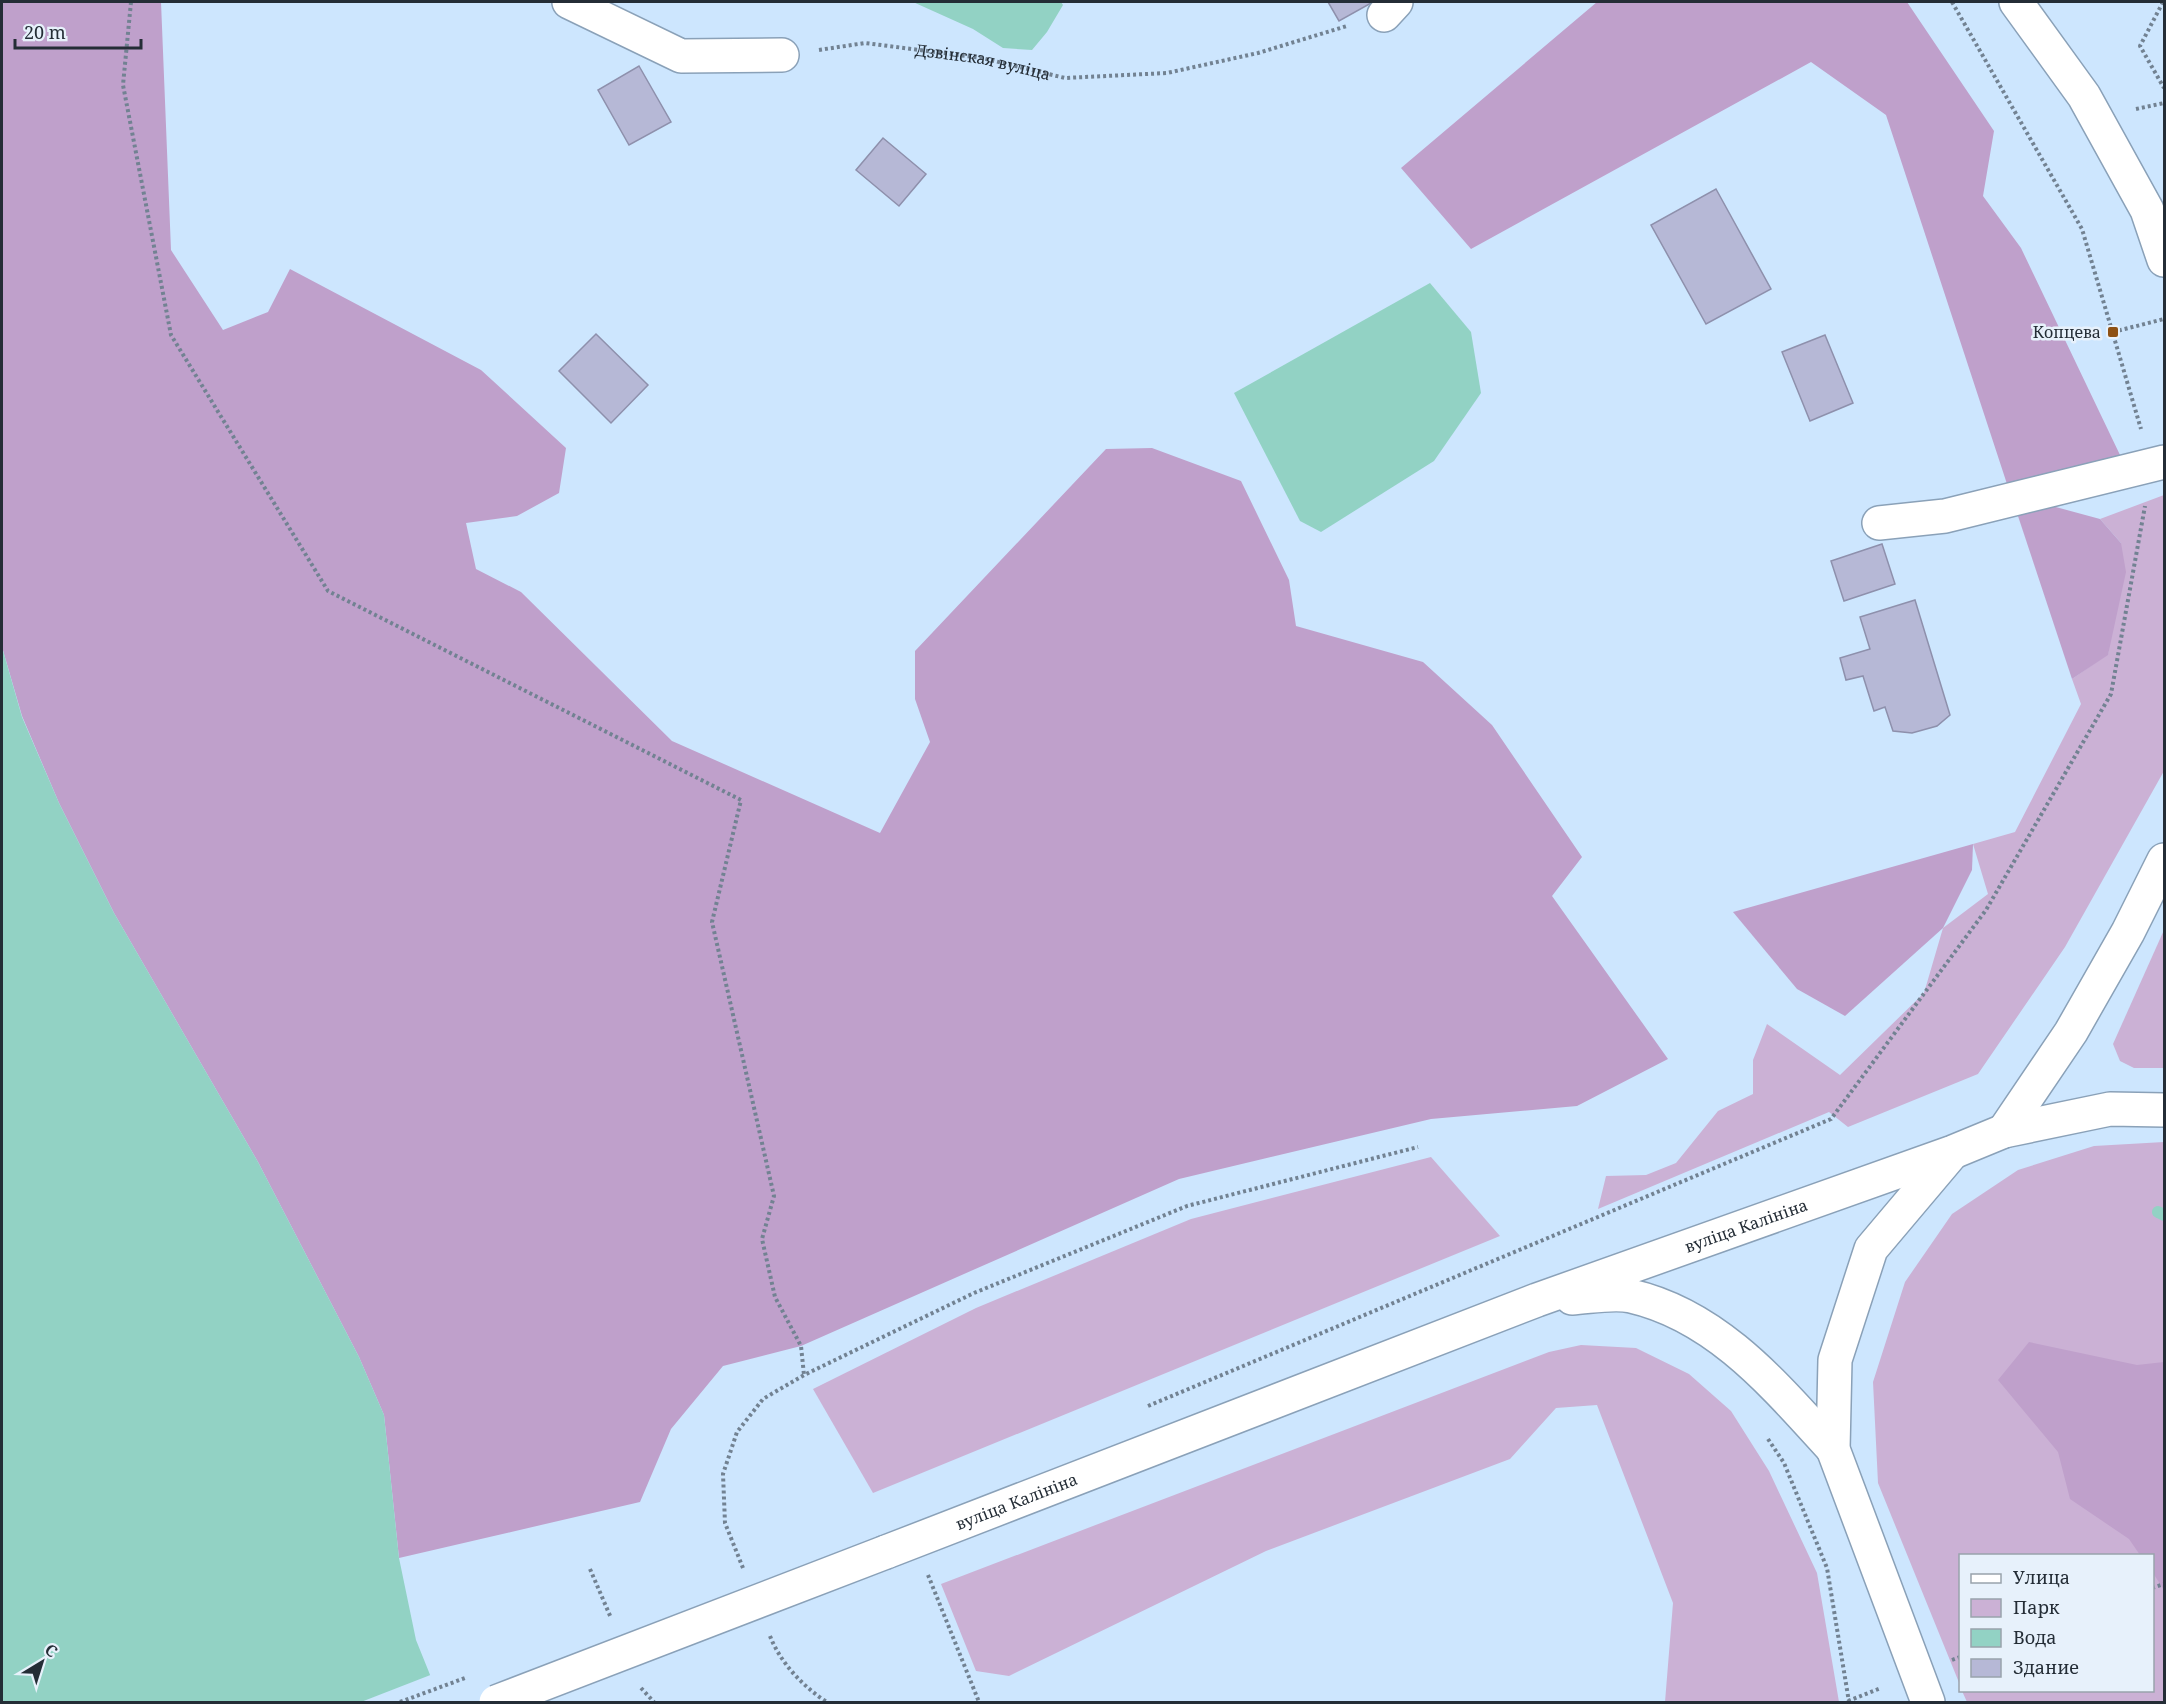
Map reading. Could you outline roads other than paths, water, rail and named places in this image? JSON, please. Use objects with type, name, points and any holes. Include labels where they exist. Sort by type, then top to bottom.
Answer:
[{"type":"main road","points":[[569,2],[681,56],[782,55]]},
{"type":"main road","points":[[2016,2],[2084,96],[2156,208],[2164,260]]},
{"type":"main road","points":[[1878,523],[1945,516],[2158,464]]},
{"type":"main road","points":[[2004,1131],[2071,1032],[2128,932],[2164,860]]},
{"type":"main road","name":"вуліца Калініна","points":[[496,1702],[1537,1300],[1953,1152],[2004,1131],[2110,1109],[2164,1110]]},
{"type":"main road","points":[[1928,1702],[1833,1449],[1835,1360],[1871,1249],[1953,1152]]},
{"type":"main road","name":"вуліца Калініна","points":[[1537,1300],[1630,1295],[1694,1320],[1760,1369],[1833,1449]]},
{"type":"water","points":[[913,2],[1061,2],[1063,5],[1047,32],[1032,50],[1003,48],[973,29]]},
{"type":"water","points":[[1430,283],[1471,332],[1481,393],[1434,461],[1321,532],[1300,521],[1234,393]]},
{"type":"water","points":[[2,647],[22,717],[59,803],[114,913],[258,1162],[359,1357],[384,1415],[399,1558],[416,1640],[441,1702],[2,1702]]},
{"type":"waterway","points":[[2158,1212],[2164,1215]]},
{"type":"place","name":"Копцева","points":[[2113,332]]}]
